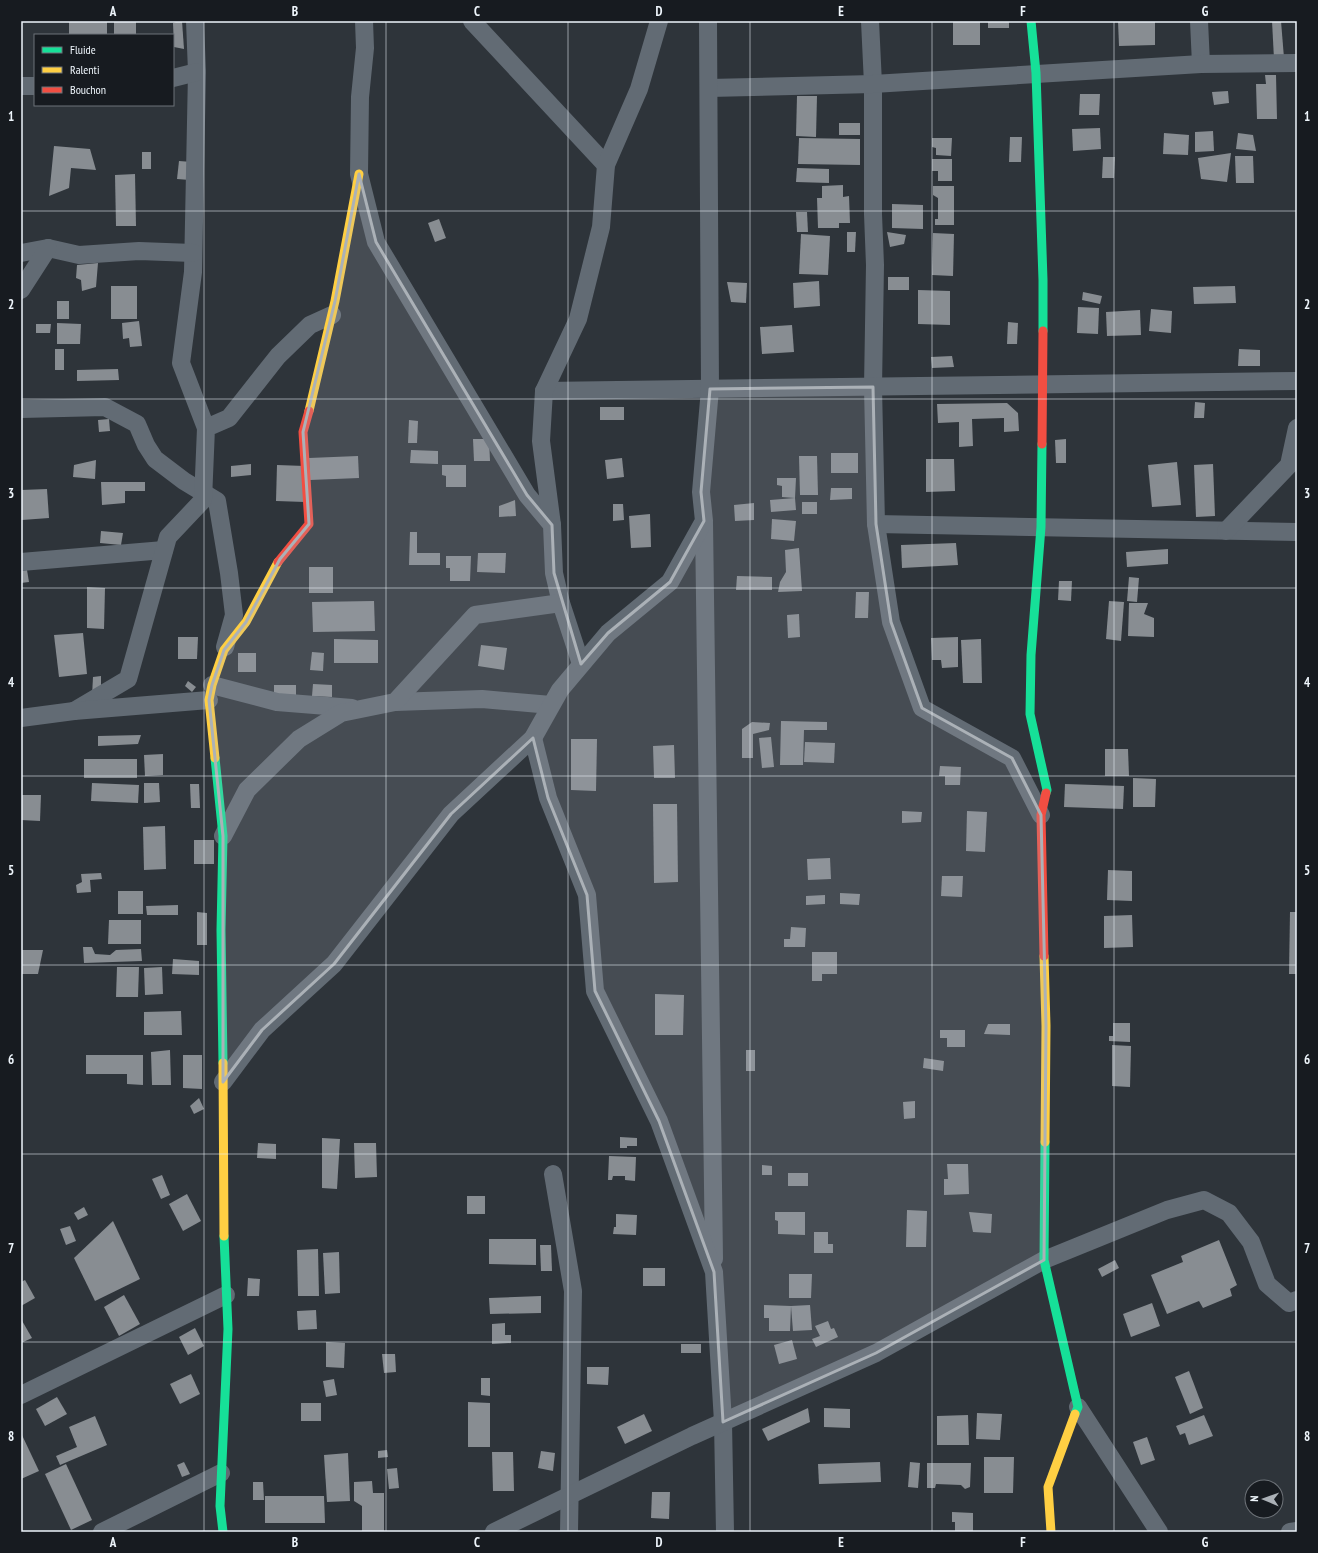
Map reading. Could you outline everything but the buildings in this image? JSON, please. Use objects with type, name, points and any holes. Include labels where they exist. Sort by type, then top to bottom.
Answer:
[{"type":"street","points":[[74,711],[128,679],[168,537],[203,500],[206,428],[181,363],[193,272],[197,72],[195,21]]},
{"type":"street","points":[[224,650],[246,622],[280,559],[309,524],[306,455],[303,432],[311,406],[332,315],[359,174],[360,97],[365,48],[364,21]]},
{"type":"street","points":[[472,21],[606,166]]},
{"type":"street","points":[[581,664],[561,603],[554,573],[552,525],[541,441],[544,391],[578,319],[601,227],[606,166],[639,89],[660,21]]},
{"type":"street","points":[[708,21],[710,389],[701,492],[704,521],[714,1272],[723,1422],[725,1532]]},
{"type":"street","points":[[870,21],[873,84],[873,214],[875,265],[873,387],[876,524],[891,622],[922,708],[1012,758],[1041,816]]},
{"type":"street","points":[[1032,21],[1036,73],[1043,280],[1043,385],[1041,528],[1031,655],[1030,714],[1047,790],[1041,816],[1046,1026],[1044,1260],[1078,1407],[1159,1532]]},
{"type":"street","points":[[1199,21],[1201,64]]},
{"type":"street","points":[[709,88],[873,84],[1201,64],[1297,63]]},
{"type":"street","points":[[174,78],[197,72]]},
{"type":"street","points":[[21,86],[34,86]]},
{"type":"street","points":[[359,174],[376,242],[527,495],[552,525]]},
{"type":"street","points":[[21,253],[48,248],[79,255],[139,251],[193,253]]},
{"type":"street","points":[[21,290],[48,248]]},
{"type":"street","points":[[206,428],[229,418],[278,356],[310,324],[332,315]]},
{"type":"street","points":[[544,391],[1297,381]]},
{"type":"street","points":[[21,409],[105,407],[137,424],[146,445],[155,459],[203,494],[217,502],[229,573],[234,614],[210,692],[223,836],[221,930],[224,1082],[223,1203],[228,1328],[220,1506],[223,1532]]},
{"type":"street","points":[[1226,531],[1289,464],[1297,428]]},
{"type":"street","points":[[224,1082],[262,1030],[334,964],[451,814],[533,738],[560,690],[608,633],[670,582],[704,521]]},
{"type":"street","points":[[876,524],[1297,532]]},
{"type":"street","points":[[21,562],[164,550]]},
{"type":"street","points":[[400,697],[476,616],[561,603]]},
{"type":"street","points":[[21,718],[210,692],[276,702],[363,708]]},
{"type":"street","points":[[223,836],[247,790],[299,739],[341,713],[400,697],[482,699],[551,705]]},
{"type":"street","points":[[533,738],[548,798],[587,895],[595,991],[659,1121],[714,1272]]},
{"type":"street","points":[[553,1174],[573,1291],[569,1532]]},
{"type":"street","points":[[494,1532],[692,1436],[876,1352],[1044,1260],[1167,1210],[1204,1200],[1229,1213],[1251,1242],[1267,1284],[1289,1302],[1297,1300]]},
{"type":"street","points":[[21,1395],[226,1295]]},
{"type":"street","points":[[1051,1532],[1048,1487],[1078,1407]]},
{"type":"street","points":[[102,1532],[221,1473]]},
{"type":"street","points":[[1290,1532],[1297,1531]]},
{"type":"highlighted area","points":[[359,174],[376,242],[527,495],[552,525],[554,573],[581,664],[608,633],[670,582],[704,521],[701,492],[710,389],[873,387],[876,524],[891,622],[922,708],[1012,758],[1041,815],[1046,1026],[1044,1260],[876,1353],[723,1422],[714,1272],[659,1121],[595,991],[587,895],[548,798],[533,738],[451,814],[334,964],[262,1030],[223,1082],[223,836],[209,700],[212,685],[224,650],[246,622],[280,559],[309,524],[303,432],[335,301]]},
{"type":"traffic: fast","points":[[1031,21],[1036,73],[1043,280],[1043,331]]},
{"type":"traffic: fast","points":[[1042,444],[1041,527],[1031,655],[1030,714],[1047,790],[1046,793]]},
{"type":"traffic: fast","points":[[215,758],[223,836],[221,930],[223,1063]]},
{"type":"traffic: fast","points":[[1045,1142],[1044,1260],[1078,1407],[1075,1414]]},
{"type":"traffic: fast","points":[[223,1532],[220,1506],[228,1329],[224,1236]]},
{"type":"traffic: slow","points":[[309,411],[335,301],[359,174]]},
{"type":"traffic: slow","points":[[215,758],[209,700],[212,685],[224,650],[246,622],[278,562]]},
{"type":"traffic: slow","points":[[1044,956],[1046,1026],[1045,1142]]},
{"type":"traffic: slow","points":[[223,1063],[224,1236]]},
{"type":"traffic: slow","points":[[1051,1532],[1048,1487],[1075,1414]]},
{"type":"traffic: jam","points":[[1042,444],[1043,331]]},
{"type":"traffic: jam","points":[[278,562],[309,524],[303,432],[309,411]]},
{"type":"traffic: jam","points":[[1044,956],[1041,815],[1046,793]]}]
